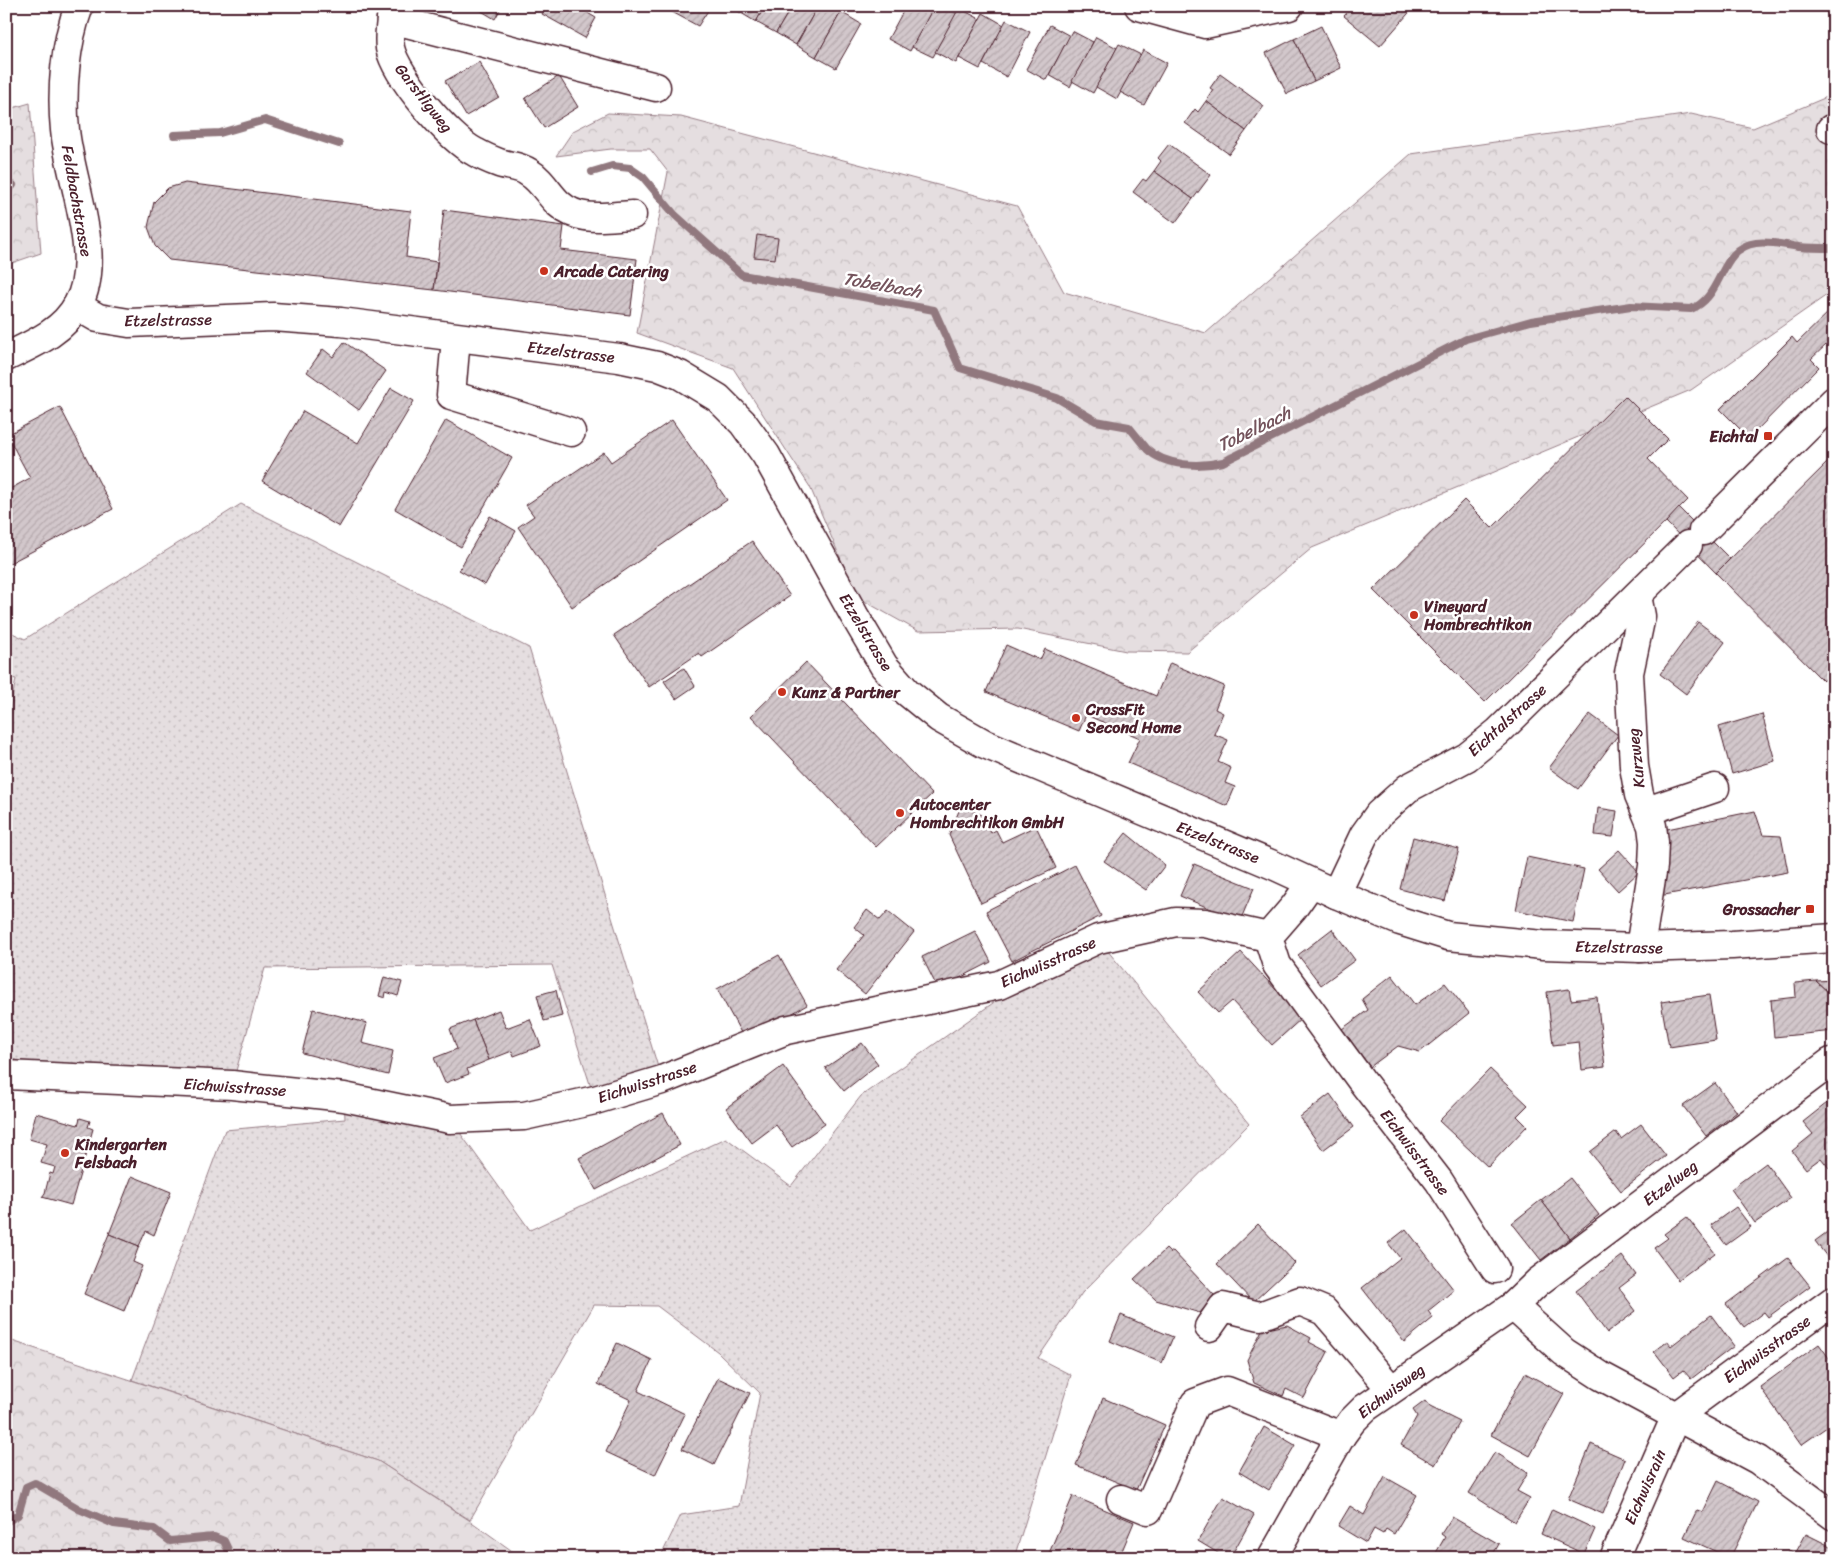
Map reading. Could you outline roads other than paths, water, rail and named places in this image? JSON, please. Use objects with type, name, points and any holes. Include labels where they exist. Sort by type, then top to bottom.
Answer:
[{"type":"street","name":"Feldbachstrasse","points":[[6,357],[50,334],[62,325],[77,306],[86,283],[87,241],[65,130],[64,91],[69,53],[79,6]]},
{"type":"street","points":[[1139,6],[1206,24],[1289,6]]},
{"type":"street","points":[[392,13],[656,88]]},
{"type":"street","name":"Garstligweg","points":[[392,13],[390,47],[396,65],[443,127],[472,151],[498,162],[527,170],[544,185],[559,204],[571,212],[585,218],[632,215]]},
{"type":"street","name":"Etzelstrasse","points":[[77,306],[98,318],[130,323],[273,317],[341,322],[619,358],[657,366],[680,375],[711,394],[743,423],[766,455],[874,649],[896,681],[939,718],[985,744],[1274,865],[1336,894],[1400,920],[1448,936],[1543,946],[1640,948],[1732,945],[1834,938]]},
{"type":"street","points":[[456,338],[451,395],[571,432]]},
{"type":"street","name":"Eichtalstrasse","points":[[1336,894],[1364,835],[1379,814],[1408,788],[1467,757],[1498,732],[1834,401]]},
{"type":"street","name":"Kurzweg","points":[[1637,596],[1641,616],[1629,673],[1636,778],[1639,795],[1647,811],[1653,832],[1653,866],[1640,948]]},
{"type":"street","points":[[1647,811],[1715,788]]},
{"type":"street","points":[[1268,937],[1294,907],[1311,883]]},
{"type":"street","name":"Eichwisstrasse","points":[[6,1075],[232,1085],[344,1097],[450,1119],[524,1116],[595,1100],[662,1080],[786,1030],[999,985],[1098,939],[1176,922],[1205,923],[1268,937],[1278,965],[1361,1080],[1439,1181],[1495,1269]]},
{"type":"street","name":"Etzelweg","points":[[1513,1306],[1538,1282],[1831,1062]]},
{"type":"street","name":"Eichwisstrasse","points":[[1676,1416],[1834,1300]]},
{"type":"street","points":[[1209,1327],[1223,1308],[1260,1316],[1300,1301],[1324,1311],[1390,1389]]},
{"type":"street","points":[[1513,1306],[1564,1352],[1601,1376],[1758,1460],[1834,1516]]},
{"type":"street","name":"Eichwisweg","points":[[1272,1558],[1341,1436],[1352,1421],[1390,1389],[1513,1306]]},
{"type":"street","points":[[1121,1498],[1148,1510],[1195,1403],[1227,1391],[1341,1436]]},
{"type":"street","name":"Eichwisrain","points":[[1614,1558],[1676,1416]]},
{"type":"waterway","name":"Tobelbach","points":[[174,135],[220,133],[265,120],[339,144]]},
{"type":"waterway","name":"Tobelbach","points":[[592,172],[612,166],[630,168],[643,177],[675,215],[742,275],[934,310],[960,368],[1057,398],[1096,421],[1129,427],[1147,449],[1155,455],[1173,462],[1194,465],[1223,462],[1466,339],[1531,321],[1631,306],[1691,309],[1702,303],[1710,294],[1727,263],[1734,254],[1744,247],[1756,243],[1767,243],[1812,248],[1834,248]]},
{"type":"waterway","name":"Tobelbach","points":[[6,193],[13,185]]},
{"type":"waterway","points":[[6,1522],[18,1515],[26,1487],[35,1483],[79,1509],[114,1524],[154,1529],[170,1541],[214,1537],[224,1541],[232,1558]]},
{"type":"place","name":"Arcade Catering","points":[[544,271]]},
{"type":"place","name":"Eichtal","points":[[1768,436]]},
{"type":"place","name":"Vineyard Hombrechtikon","points":[[1414,615]]},
{"type":"place","name":"Kunz & Partner","points":[[782,692]]},
{"type":"place","name":"CrossFit Second Home","points":[[1076,718]]},
{"type":"place","name":"Autocenter Hombrechtikon GmbH","points":[[900,813]]},
{"type":"place","name":"Grossacher","points":[[1810,909]]},
{"type":"place","name":"Kindergarten Felsbach","points":[[65,1153]]}]
